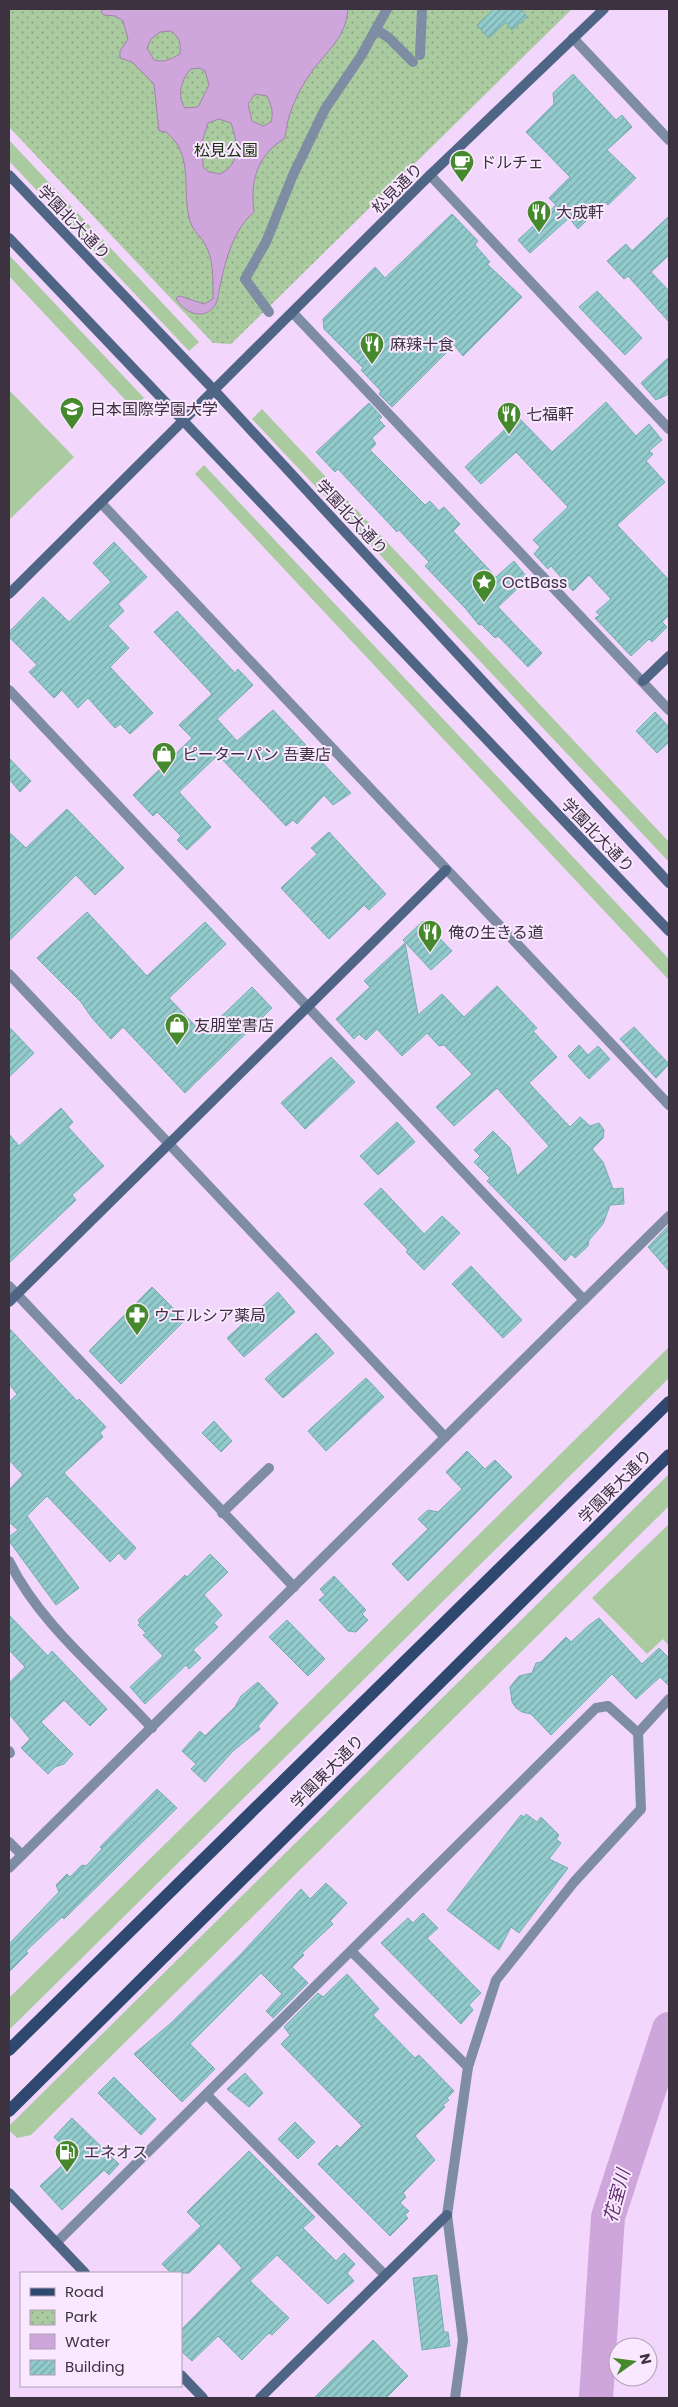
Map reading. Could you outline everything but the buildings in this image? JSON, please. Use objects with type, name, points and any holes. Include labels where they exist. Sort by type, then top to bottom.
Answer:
[{"type":"main road","name":"松見通り","points":[[9,594],[430,175],[604,9]]},
{"type":"main road","name":"学園北大通り","points":[[9,175],[214,390],[669,883]]},
{"type":"main road","name":"学園北大通り","points":[[9,238],[669,931]]},
{"type":"main road","points":[[643,682],[669,656]]},
{"type":"main road","points":[[13,1298],[446,870]]},
{"type":"main road","name":"学園東大通り","points":[[9,2050],[669,1402]]},
{"type":"main road","name":"学園東大通り","points":[[9,2112],[669,1455]]},
{"type":"main road","points":[[9,2193],[84,2272]]},
{"type":"main road","points":[[260,2398],[447,2215]]},
{"type":"main road","points":[[182,2376],[203,2398]]},
{"type":"street","points":[[269,312],[245,279],[266,242],[293,175],[325,109],[377,30],[387,9]]},
{"type":"street","points":[[377,30],[416,58],[422,9]]},
{"type":"street","points":[[573,38],[669,140]]},
{"type":"street","points":[[430,175],[669,429]]},
{"type":"street","points":[[293,313],[669,710]]},
{"type":"street","points":[[101,502],[669,1105]]},
{"type":"street","points":[[9,690],[584,1300]]},
{"type":"street","points":[[9,974],[446,1437]]},
{"type":"street","points":[[9,1868],[669,1216]]},
{"type":"street","points":[[9,1286],[13,1298],[294,1587]]},
{"type":"street","points":[[222,1513],[269,1468]]},
{"type":"street","points":[[9,1561],[17,1577],[44,1614],[152,1728]]},
{"type":"street","points":[[455,2398],[463,2340],[447,2215],[468,2067],[496,1980],[574,1882],[641,1809],[638,1733],[669,1698]]},
{"type":"street","points":[[56,2243],[596,1708],[608,1706],[638,1733]]},
{"type":"street","points":[[9,1842],[22,1856]]},
{"type":"street","points":[[351,1951],[468,2067]]},
{"type":"street","points":[[206,2094],[385,2275]]},
{"type":"green space","name":"松見公園","points":[[9,9],[572,9],[231,344],[213,343],[9,127]]},
{"type":"green space","points":[[9,140],[199,342],[189,351],[9,161]]},
{"type":"green space","points":[[9,255],[144,398],[132,407],[9,276]]},
{"type":"green space","points":[[9,390],[74,457],[9,520]]},
{"type":"green space","points":[[262,409],[669,842],[669,862],[252,419]]},
{"type":"green space","points":[[204,465],[669,959],[669,980],[195,474]]},
{"type":"green space","points":[[669,1347],[669,1378],[9,2030],[9,1998]]},
{"type":"green space","points":[[669,1474],[669,1506],[31,2135],[17,2138],[9,2130],[9,2126]]},
{"type":"green space","points":[[669,1524],[669,1646],[663,1639],[647,1654],[592,1598]]},
{"type":"water","points":[[103,9],[348,9],[339,37],[310,74],[297,97],[290,113],[285,138],[275,145],[262,161],[253,189],[254,212],[246,220],[233,241],[225,265],[217,301],[213,308],[203,314],[190,312],[176,298],[180,296],[204,304],[213,299],[209,252],[190,221],[186,173],[181,151],[166,132],[159,131],[154,84],[132,62],[120,58],[120,51],[128,39],[123,21],[115,16],[104,15],[101,12]],"holes":[[[171,31],[178,38],[180,54],[164,61],[154,60],[147,48],[151,39],[160,32]],[[199,68],[205,71],[209,85],[198,107],[185,108],[181,98],[181,87],[191,69]],[[255,94],[267,96],[272,112],[271,122],[263,126],[252,121],[248,104]],[[219,119],[231,123],[235,138],[235,159],[232,165],[220,174],[209,172],[203,167],[202,142],[208,123]]]},
{"type":"waterway","name":"花室川","points":[[596,2398],[608,2217],[669,2029]]},
{"type":"place","name":"ドルチェ","points":[[462,183]]},
{"type":"place","name":"大成軒","points":[[539,233]]},
{"type":"place","name":"麻辣十食","points":[[372,365]]},
{"type":"place","name":"日本国際学園大学","points":[[72,430]]},
{"type":"place","name":"七福軒","points":[[509,435]]},
{"type":"place","name":"OctBass","points":[[484,603]]},
{"type":"place","name":"ピーターパン 吾妻店","points":[[164,775]]},
{"type":"place","name":"俺の生きる道","points":[[430,953]]},
{"type":"place","name":"友朋堂書店","points":[[177,1046]]},
{"type":"place","name":"ウエルシア薬局","points":[[137,1336]]},
{"type":"place","name":"エネオス","points":[[67,2173]]}]
